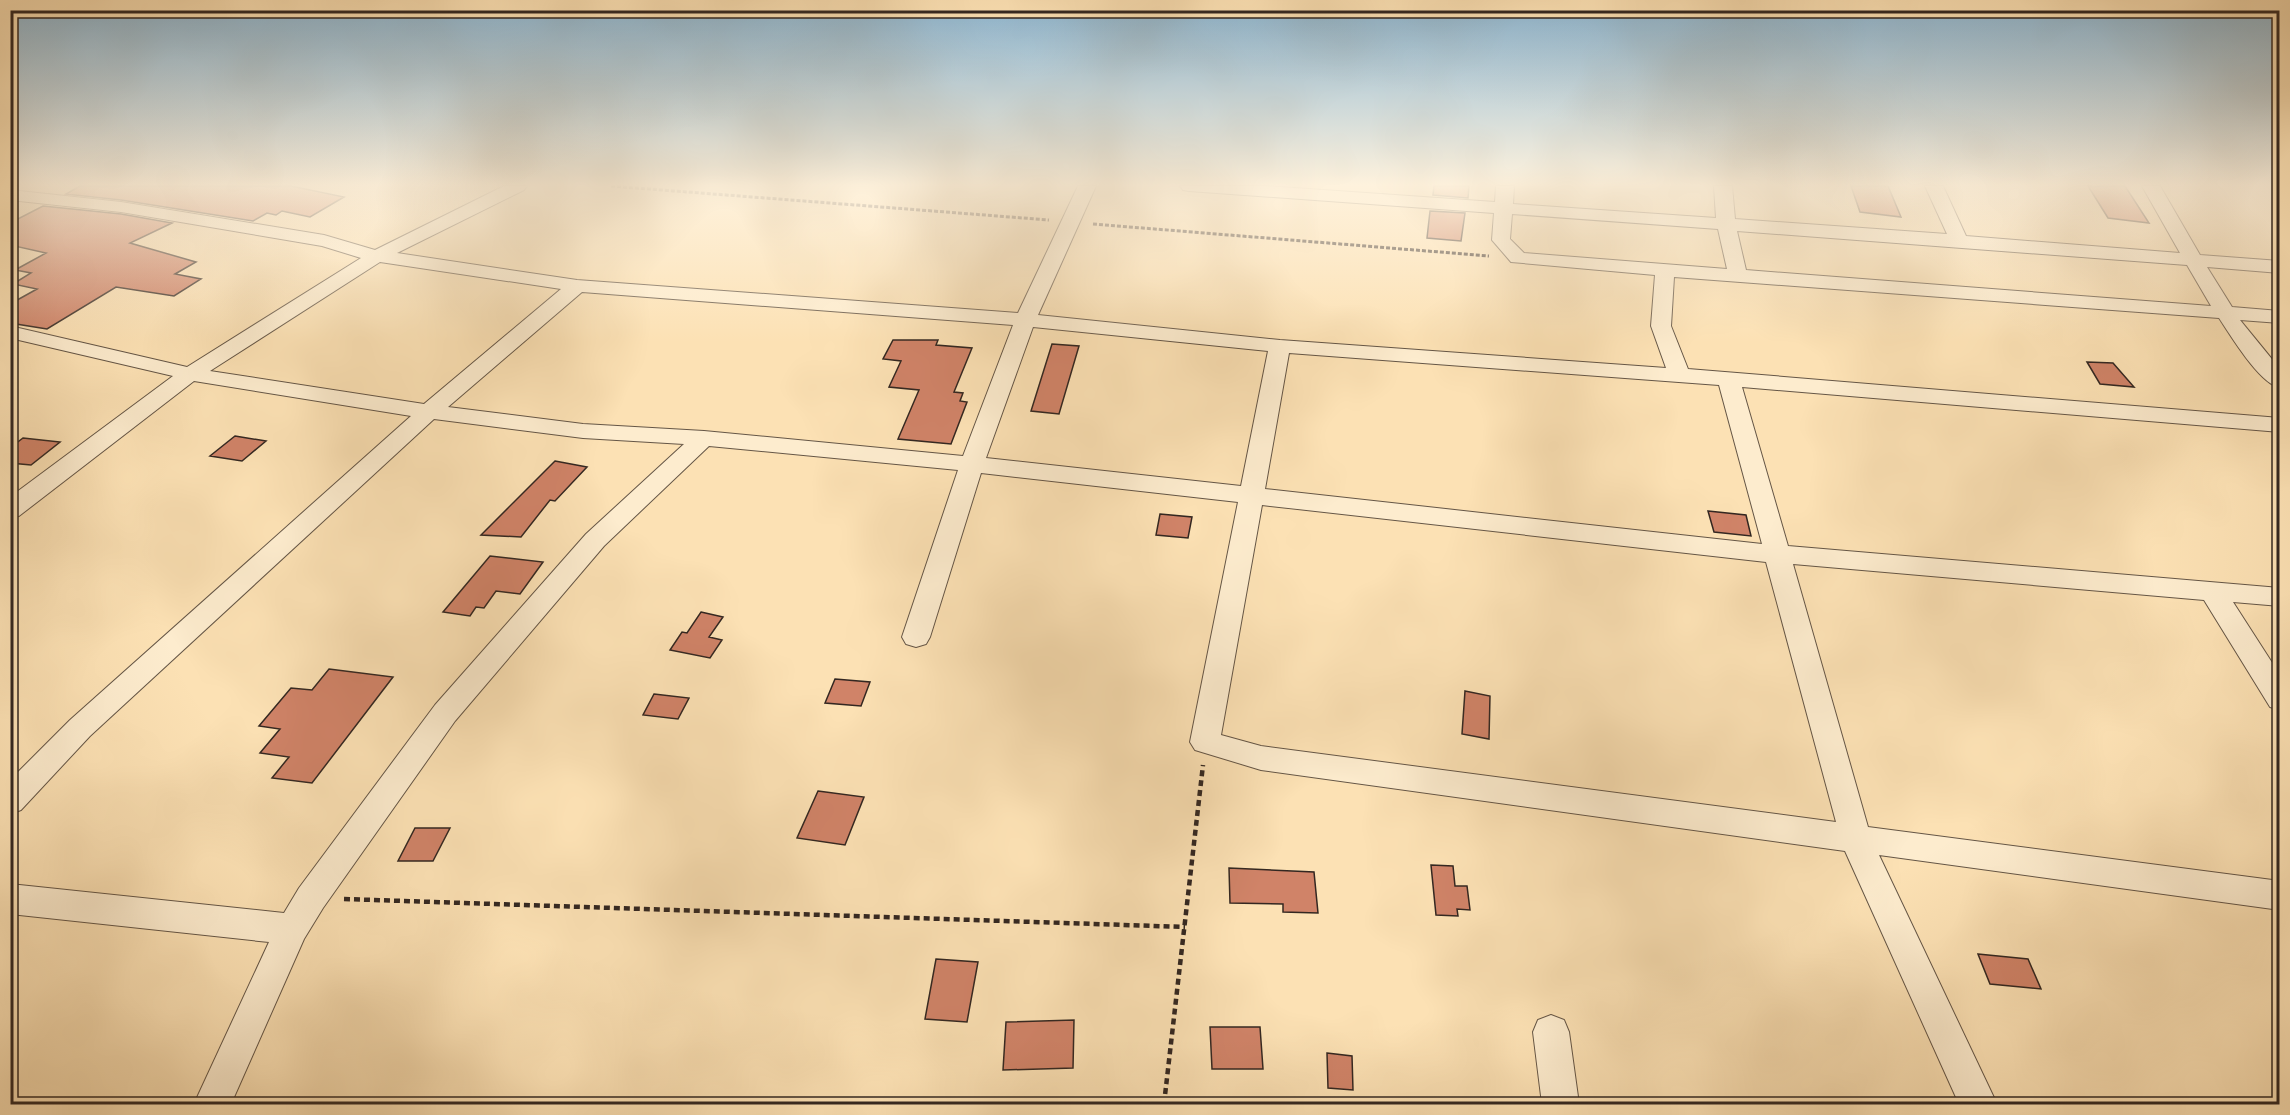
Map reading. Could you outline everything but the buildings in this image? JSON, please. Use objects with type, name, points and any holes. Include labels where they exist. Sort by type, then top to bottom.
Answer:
[{"type":"street","points":[[301,238],[378,256],[578,286],[1024,320],[1280,346],[1679,375],[2280,425]]},
{"type":"street","points":[[10,510],[190,374],[378,256],[414,238]]},
{"type":"street","points":[[916,637],[971,464],[1024,320],[1063,238]]},
{"type":"street","points":[[1501,238],[1518,258],[2280,317]]},
{"type":"street","points":[[1729,238],[1738,276]]},
{"type":"street","points":[[1918,238],[2280,267]]},
{"type":"street","points":[[2182,238],[2224,312],[2266,369],[2280,382]]},
{"type":"street","points":[[1665,270],[1661,326],[1679,375]]},
{"type":"street","points":[[10,801],[80,728],[429,412],[578,286]]},
{"type":"street","points":[[10,332],[190,374],[429,412],[583,431],[704,438],[971,464],[1776,554],[2280,597]]},
{"type":"street","points":[[1280,346],[1205,742],[1261,758],[2280,896]]},
{"type":"street","points":[[1729,380],[1856,839],[1978,1104]]},
{"type":"street","points":[[212,1104],[292,929],[310,898],[460,696],[595,540],[704,438]]},
{"type":"street","points":[[2211,590],[2280,699]]},
{"type":"street","points":[[10,899],[292,929]]},
{"type":"street","points":[[1551,1032],[1562,1104]]},
{"type":"path","points":[[1164,1104],[1205,742]]},
{"type":"path","points":[[310,898],[1185,927]]}]
